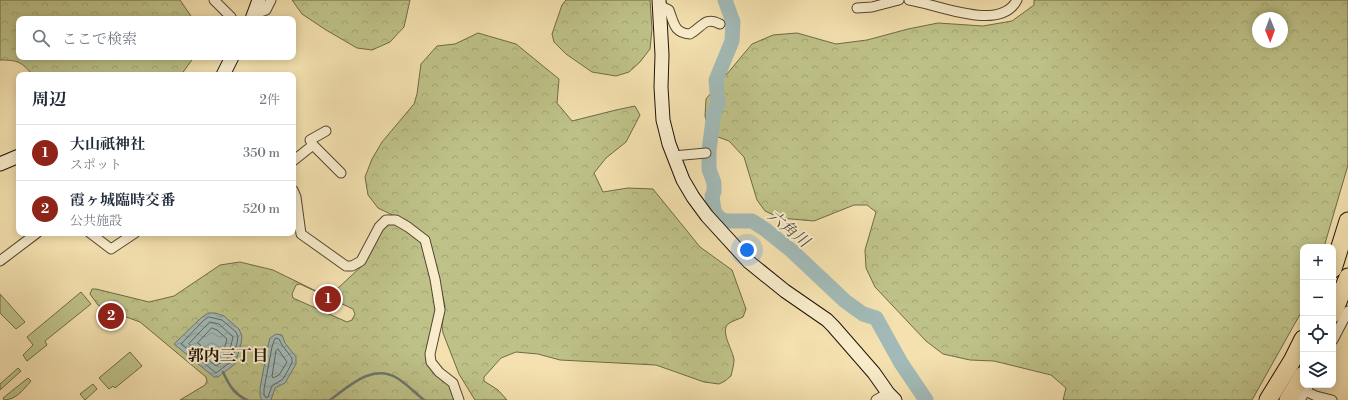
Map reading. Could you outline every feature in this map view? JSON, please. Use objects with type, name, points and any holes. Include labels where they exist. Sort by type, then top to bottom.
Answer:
[{"type":"highway","points":[[1336,259],[1348,221]]},
{"type":"highway","points":[[1336,307],[1348,277]]},
{"type":"highway","points":[[1268,400],[1300,345]]},
{"type":"highway","points":[[1288,400],[1300,380]]},
{"type":"street","points":[[214,0],[230,16]]},
{"type":"street","points":[[253,16],[259,0]]},
{"type":"street","points":[[253,16],[266,10],[271,0]]},
{"type":"street","points":[[857,8],[899,0]]},
{"type":"street","points":[[909,0],[987,17],[1002,14],[1011,8],[1017,0]]},
{"type":"street","points":[[659,2],[670,10],[675,28],[682,34],[690,34],[696,31],[709,20],[713,20],[720,24]]},
{"type":"street","points":[[659,2],[663,120],[673,156],[683,180],[707,216],[753,266],[833,326],[892,396],[876,400]]},
{"type":"street","points":[[224,72],[230,60]]},
{"type":"street","points":[[326,132],[310,140],[313,145],[341,173]]},
{"type":"street","points":[[296,159],[313,145]]},
{"type":"street","points":[[673,156],[706,153]]},
{"type":"street","points":[[0,164],[16,157]]},
{"type":"street","points":[[296,197],[301,234],[346,266],[352,266],[361,261],[379,227],[386,220],[396,220],[425,240],[435,279],[440,310],[430,354],[431,362],[434,367],[453,384],[459,400]]},
{"type":"street","points":[[0,261],[33,236]]},
{"type":"street","points":[[94,236],[111,249],[130,236]]},
{"type":"street","points":[[1336,334],[1348,311]]},
{"type":"street","points":[[1300,400],[1307,388],[1332,400]]},
{"type":"green space","points":[[0,0],[180,0],[191,16],[16,16],[16,60],[192,60],[183,72],[30,72],[16,61],[0,60]]},
{"type":"green space","points":[[292,0],[410,0],[404,27],[390,42],[372,50],[357,48],[326,30],[302,14]]},
{"type":"green space","points":[[566,0],[650,0],[652,29],[650,49],[640,62],[629,72],[616,76],[592,72],[566,54],[554,42],[552,34],[562,5]]},
{"type":"green space","points":[[1034,0],[1348,0],[1348,165],[1325,244],[1300,244],[1300,314],[1252,400],[1063,400],[1066,388],[1051,375],[994,361],[970,360],[943,354],[926,341],[875,287],[866,268],[865,250],[876,212],[867,205],[854,205],[814,221],[780,218],[765,211],[757,200],[744,157],[729,141],[710,134],[705,116],[706,99],[752,44],[773,35],[797,33],[836,44],[867,40],[938,23],[983,26],[1012,21],[1034,5]]},
{"type":"green space","points":[[478,33],[516,44],[559,79],[557,103],[572,121],[635,106],[640,115],[626,142],[606,158],[594,173],[603,192],[628,188],[653,189],[700,247],[732,270],[746,309],[743,317],[728,324],[726,327],[725,332],[734,360],[731,376],[725,381],[719,384],[704,382],[656,365],[560,360],[538,354],[516,352],[501,358],[484,377],[484,381],[498,390],[507,400],[475,400],[459,374],[443,333],[442,326],[445,306],[430,242],[409,223],[378,208],[368,195],[365,177],[372,159],[382,142],[414,104],[417,94],[421,64],[437,46],[455,44]]},
{"type":"green space","points":[[394,223],[408,230],[416,236],[425,248],[436,308],[427,355],[451,387],[456,400],[180,400],[205,385],[207,381],[206,377],[140,322],[98,305],[90,294],[92,289],[96,289],[149,302],[174,296],[220,265],[240,262],[273,270],[316,291],[337,289],[364,264],[380,232],[389,224]],"holes":[[[300,284],[353,309],[355,314],[352,320],[347,322],[293,298],[292,294],[296,285]]]},
{"type":"green space","points":[[81,292],[91,304],[45,341],[47,345],[27,361],[23,355],[33,345],[27,337]]},
{"type":"green space","points":[[0,294],[25,322],[16,329],[0,313]]},
{"type":"green space","points":[[130,352],[142,366],[115,388],[113,386],[109,389],[99,378]]},
{"type":"green space","points":[[18,368],[21,371],[0,390],[0,384]]},
{"type":"green space","points":[[28,378],[31,381],[19,394],[8,400],[4,400],[3,398]]},
{"type":"green space","points":[[93,384],[97,389],[85,400],[80,394]]},
{"type":"water","points":[[208,313],[215,313],[224,316],[239,329],[242,336],[235,364],[218,377],[214,377],[174,344]]},
{"type":"water","points":[[276,334],[282,335],[285,343],[296,357],[296,364],[285,383],[275,388],[271,400],[262,400],[260,396],[260,388],[268,346],[270,338]]},
{"type":"waterway","name":"六角川","points":[[725,0],[733,22],[732,41],[716,80],[718,103],[714,113],[709,150],[709,169],[714,183],[714,192],[712,196],[714,211],[719,218],[725,221],[752,221],[766,230],[792,251],[845,301],[863,314],[876,318],[901,363],[926,400]]},
{"type":"waterway","points":[[223,372],[232,389],[247,400]]},
{"type":"waterway","points":[[330,400],[362,378],[379,373],[388,374],[397,378],[424,400]]},
{"type":"place","name":"大山祇神社","points":[[328,299]]},
{"type":"place","name":"霞ヶ城臨時交番","points":[[111,316]]},
{"type":"district","name":"郭内三丁目","points":[[228,355]]}]
